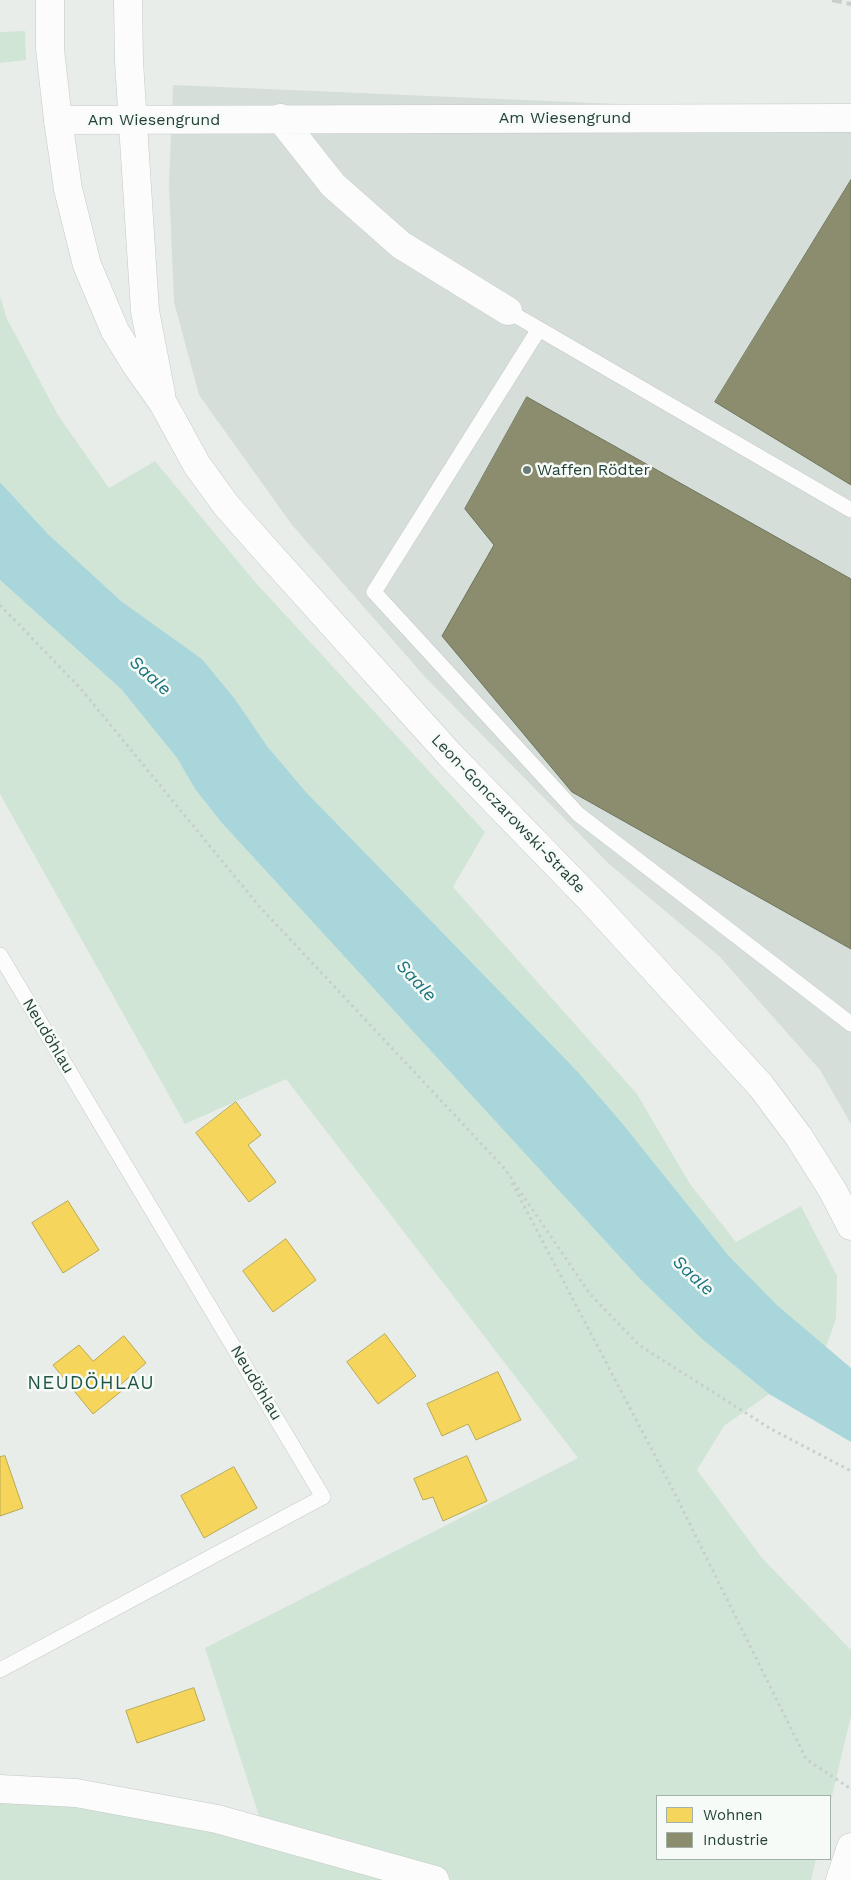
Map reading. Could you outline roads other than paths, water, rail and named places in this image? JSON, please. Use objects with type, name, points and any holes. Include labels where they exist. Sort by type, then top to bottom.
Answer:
[{"type":"street","name":"Leon-Gonczarowski-Straße","points":[[50,0],[50,49],[58,120],[68,189],[87,265],[115,331],[163,403],[197,465],[226,505],[450,755],[590,899],[761,1086],[799,1137],[833,1191],[851,1226]]},
{"type":"street","name":"Leon-Gonczarowski-Straße","points":[[128,0],[129,62],[144,311],[163,403]]},
{"type":"street","points":[[280,118],[333,185],[400,244],[508,311]]},
{"type":"street","name":"Am Wiesengrund","points":[[58,120],[851,118]]},
{"type":"street","points":[[0,1789],[76,1793],[217,1819],[435,1880]]},
{"type":"street","points":[[840,1880],[851,1847]]},
{"type":"lane","points":[[508,311],[851,510]]},
{"type":"lane","points":[[540,329],[374,592],[578,814],[851,1024]]},
{"type":"lane","name":"Neudöhlau","points":[[0,955],[323,1497],[0,1670]]},
{"type":"water","name":"Saale","points":[[0,482],[48,534],[121,601],[202,659],[235,699],[267,746],[306,792],[578,1072],[622,1123],[728,1255],[777,1305],[851,1368],[851,1442],[769,1394],[702,1339],[640,1279],[221,822],[195,789],[177,758],[121,689],[0,580]]},
{"type":"railway","points":[[832,0],[851,4]]},
{"type":"place","name":"Waffen Rödter","points":[[527,470]]},
{"type":"district","name":"NEUDÖHLAU","points":[[91,1383]]}]
